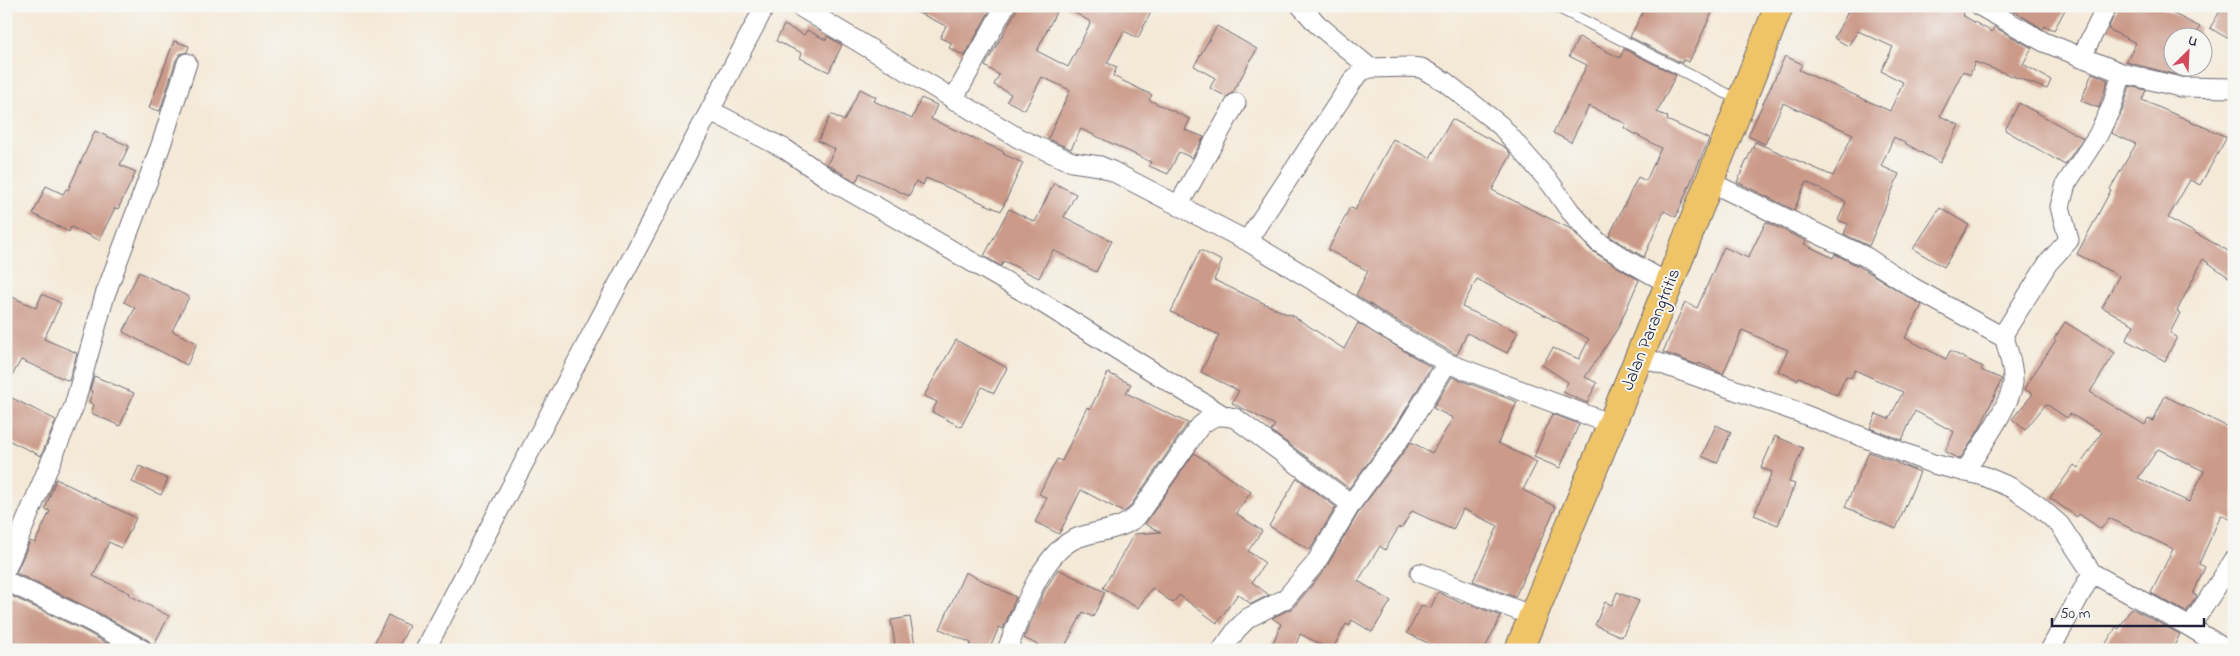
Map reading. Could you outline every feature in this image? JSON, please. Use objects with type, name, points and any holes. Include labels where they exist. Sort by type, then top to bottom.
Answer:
[{"type":"main road","name":"Jalan Parangtritis","points":[[1520,650],[1669,284],[1779,6]]},
{"type":"street","points":[[425,650],[765,6]]},
{"type":"street","points":[[799,6],[1020,139],[1049,154],[1072,162],[1100,166],[1112,171],[1247,241],[1319,284],[1378,324],[1447,363],[1611,424]]},
{"type":"street","points":[[953,100],[1005,6]]},
{"type":"street","points":[[1301,6],[1317,24],[1370,68]]},
{"type":"street","points":[[1980,6],[2044,42],[2122,73],[2180,87],[2234,88]]},
{"type":"street","points":[[2081,58],[2107,6]]},
{"type":"street","points":[[143,650],[88,620],[8,582],[74,406],[105,295],[162,145],[187,63]]},
{"type":"street","points":[[1247,241],[1354,79],[1362,71],[1370,68],[1421,68],[1444,80],[1501,126],[1551,184],[1570,211],[1598,242],[1669,284]]},
{"type":"street","points":[[1710,182],[1866,257],[1912,287],[1999,335],[2003,333],[2048,263],[2069,240],[2060,206],[2066,184],[2098,135],[2112,106],[2122,73]]},
{"type":"street","points":[[1178,206],[1236,103]]},
{"type":"street","points":[[711,111],[785,149],[832,181],[1036,298],[1221,414],[1235,418],[1351,504]]},
{"type":"street","points":[[1965,472],[2004,407],[2012,383],[2012,370],[2003,333]]},
{"type":"street","points":[[1639,356],[1795,411],[1933,464],[1984,476],[2012,488],[2036,504],[2060,525],[2092,574],[2190,627],[2227,650]]},
{"type":"street","points":[[1222,650],[1237,629],[1248,618],[1285,599],[1315,564],[1351,504],[1406,430],[1447,363]]},
{"type":"street","points":[[1007,650],[1032,591],[1054,554],[1064,544],[1078,538],[1129,524],[1137,516],[1200,426],[1211,417],[1221,414]]},
{"type":"street","points":[[2190,627],[2234,560]]},
{"type":"street","points":[[1420,573],[1533,616]]},
{"type":"street","points":[[2050,650],[2092,574]]},
{"type":"lane","points":[[1555,6],[1742,102]]},
{"type":"building","points":[[905,6],[987,6],[991,8],[965,56],[949,48],[952,43],[940,38],[946,26]]},
{"type":"building","points":[[1019,6],[1059,6],[1037,51],[1068,67],[1091,22],[1063,6],[1154,6],[1138,38],[1124,31],[1107,63],[1117,67],[1113,76],[1152,95],[1149,100],[1190,119],[1185,130],[1204,137],[1192,158],[1179,152],[1168,174],[1149,166],[1151,162],[1081,129],[1071,149],[1048,139],[1070,90],[1042,77],[1025,110],[1007,101],[1011,94],[994,85],[999,75],[985,66]]},
{"type":"building","points":[[1646,6],[1715,6],[1689,62],[1683,60],[1682,63],[1630,37]]},
{"type":"building","points":[[1851,6],[1966,6],[1962,15],[1992,32],[1994,27],[2032,48],[2023,64],[2051,80],[2047,89],[1975,62],[1970,75],[1963,71],[1940,116],[1959,125],[1940,163],[1894,137],[1881,166],[1899,174],[1869,246],[1844,234],[1848,224],[1838,220],[1846,202],[1806,182],[1794,210],[1737,182],[1755,142],[1833,176],[1853,134],[1783,103],[1765,144],[1748,136],[1785,56],[1802,64],[1799,70],[1890,111],[1903,82],[1881,71],[1893,47],[1858,31],[1848,46],[1834,38]]},
{"type":"building","points":[[2006,6],[2067,6],[2054,30],[2045,26],[2043,29]]},
{"type":"building","points":[[2118,6],[2158,6],[2200,27],[2162,28],[2162,71],[2126,62],[2136,43],[2108,29]]},
{"type":"building","points":[[2223,6],[2234,6],[2234,27],[2227,38],[2210,28]]},
{"type":"building","points":[[784,25],[804,35],[807,30],[826,40],[827,36],[842,45],[829,72],[800,58],[802,53],[776,41]]},
{"type":"building","points":[[1217,26],[1257,49],[1233,92],[1227,97],[1210,88],[1215,78],[1194,66]]},
{"type":"building","points":[[1579,37],[1620,58],[1624,49],[1676,75],[1657,112],[1668,117],[1667,120],[1709,139],[1676,217],[1664,211],[1644,257],[1609,236],[1638,177],[1646,181],[1661,148],[1624,128],[1626,124],[1589,106],[1571,142],[1553,133],[1587,65],[1569,56]]},
{"type":"building","points":[[174,41],[189,46],[187,52],[180,54],[176,60],[160,111],[149,108]]},
{"type":"building","points":[[2092,73],[2108,80],[2099,108],[2081,101]]},
{"type":"building","points":[[2130,86],[2146,90],[2142,100],[2227,137],[2200,185],[2190,180],[2168,218],[2234,254],[2234,281],[2203,259],[2177,311],[2180,313],[2170,333],[2177,337],[2165,361],[2126,340],[2134,325],[2102,307],[2119,276],[2077,254],[2110,189],[2136,144],[2111,133],[2123,109]]},
{"type":"building","points":[[860,89],[876,97],[874,101],[912,119],[921,98],[937,105],[931,119],[1004,152],[1003,154],[1023,163],[1001,211],[926,178],[923,185],[916,181],[909,196],[860,173],[856,182],[827,164],[835,149],[818,141],[831,114],[844,121]]},
{"type":"building","points":[[2019,103],[2083,138],[2065,165],[2005,130]]},
{"type":"building","points":[[1452,119],[1506,148],[1511,155],[1492,190],[1571,229],[1592,251],[1639,280],[1618,328],[1585,377],[1597,383],[1587,403],[1563,392],[1568,382],[1542,365],[1553,348],[1579,359],[1589,339],[1477,279],[1462,307],[1518,332],[1507,353],[1467,333],[1457,355],[1385,314],[1356,295],[1368,271],[1328,250],[1350,207],[1355,210],[1393,139],[1430,158]]},
{"type":"building","points":[[95,131],[129,146],[120,165],[136,172],[118,209],[115,208],[99,240],[71,227],[69,232],[33,214],[46,186],[63,194],[66,189],[68,190]]},
{"type":"building","points":[[1054,183],[1076,194],[1064,217],[1112,241],[1096,272],[1053,250],[1039,278],[1004,261],[1001,266],[984,256],[1009,209],[1035,222]]},
{"type":"building","points":[[1940,208],[1969,225],[1944,267],[1913,249]]},
{"type":"building","points":[[1766,222],[1806,241],[1804,244],[1833,258],[1835,254],[1860,267],[1922,305],[1905,338],[1946,359],[1950,351],[1983,367],[1981,370],[2002,379],[1980,428],[1960,459],[1945,452],[1954,432],[1915,411],[1902,440],[1870,428],[1876,414],[1889,419],[1903,392],[1855,370],[1851,378],[1846,376],[1837,395],[1799,377],[1798,380],[1778,371],[1788,350],[1742,330],[1723,374],[1699,363],[1698,365],[1663,352],[1685,302],[1697,308],[1724,247],[1748,258]]},
{"type":"building","points":[[1200,250],[1222,261],[1214,280],[1290,314],[1344,349],[1358,323],[1431,367],[1397,424],[1349,488],[1271,431],[1275,425],[1232,403],[1239,391],[1201,372],[1219,335],[1171,312]]},
{"type":"building","points":[[139,272],[189,297],[172,331],[197,343],[187,365],[123,332],[135,308],[124,302]]},
{"type":"building","points":[[6,294],[36,308],[42,294],[61,303],[44,339],[77,353],[69,381],[21,360],[6,386]]},
{"type":"building","points":[[2065,322],[2115,353],[2090,392],[2145,425],[2148,419],[2153,421],[2165,396],[2234,430],[2234,521],[2221,515],[2199,564],[2205,567],[2193,594],[2197,596],[2186,612],[2151,593],[2173,549],[2109,518],[2101,529],[2079,514],[2077,517],[2050,498],[2074,465],[2078,468],[2102,432],[2070,414],[2067,418],[2046,404],[2025,430],[2012,419],[2033,394],[2024,389],[2056,340],[2054,339]],"holes":[[[2158,449],[2204,471],[2189,502],[2138,478]]]},
{"type":"building","points":[[956,340],[1007,368],[994,393],[982,387],[961,427],[932,412],[937,402],[924,396]]},
{"type":"building","points":[[1108,373],[1131,384],[1126,393],[1188,423],[1129,508],[1123,512],[1081,490],[1059,534],[1035,522],[1047,498],[1039,494],[1057,459],[1062,461],[1087,407],[1090,409]]},
{"type":"building","points":[[94,376],[134,393],[120,426],[91,413],[94,405],[89,402],[93,391],[90,390]]},
{"type":"building","points":[[1452,377],[1517,402],[1498,443],[1537,462],[1523,490],[1556,507],[1515,597],[1473,581],[1498,526],[1463,509],[1453,530],[1412,511],[1401,529],[1399,527],[1385,550],[1380,546],[1358,581],[1391,601],[1372,632],[1352,620],[1349,626],[1346,624],[1332,650],[1300,634],[1294,650],[1270,650],[1281,624],[1272,618],[1291,610],[1324,571],[1360,510],[1411,442],[1432,453],[1453,418],[1433,408]]},
{"type":"building","points":[[6,395],[56,420],[41,456],[6,439]]},
{"type":"building","points":[[1552,414],[1579,424],[1560,468],[1534,457]]},
{"type":"building","points":[[1716,425],[1731,432],[1717,463],[1702,456]]},
{"type":"building","points":[[1775,436],[1803,448],[1789,482],[1795,484],[1778,525],[1754,515],[1772,472],[1761,468]]},
{"type":"building","points":[[1869,452],[1920,472],[1896,529],[1845,507]]},
{"type":"building","points":[[1194,453],[1251,492],[1236,513],[1262,531],[1248,551],[1265,563],[1252,582],[1269,595],[1251,604],[1238,594],[1217,623],[1179,595],[1173,603],[1152,588],[1138,608],[1103,588],[1134,534],[1161,532],[1145,524]]},
{"type":"building","points":[[139,466],[168,479],[161,495],[132,482]]},
{"type":"building","points":[[1297,478],[1336,507],[1310,550],[1269,526]]},
{"type":"building","points":[[56,479],[136,518],[121,548],[109,542],[93,576],[130,593],[129,595],[169,616],[153,646],[148,640],[93,610],[16,573],[30,541],[35,543],[50,511],[45,509]]},
{"type":"building","points":[[1058,569],[1105,592],[1093,617],[1083,612],[1063,650],[1048,650],[1024,638],[1044,592]]},
{"type":"building","points":[[965,572],[1016,597],[1003,629],[999,627],[989,650],[968,650],[971,643],[940,629]]},
{"type":"building","points":[[1438,592],[1463,604],[1464,602],[1501,616],[1484,650],[1442,650],[1407,633],[1422,605],[1430,609]]},
{"type":"building","points":[[1617,592],[1639,601],[1622,637],[1595,625],[1605,602],[1612,605]]},
{"type":"building","points":[[9,595],[83,630],[119,650],[6,650],[6,599]]},
{"type":"building","points":[[2131,608],[2180,634],[2172,650],[2102,650],[2116,627],[2119,629]]},
{"type":"building","points":[[388,615],[409,626],[397,650],[384,650],[374,644]]},
{"type":"building","points":[[910,617],[916,650],[896,650],[891,620]]}]
